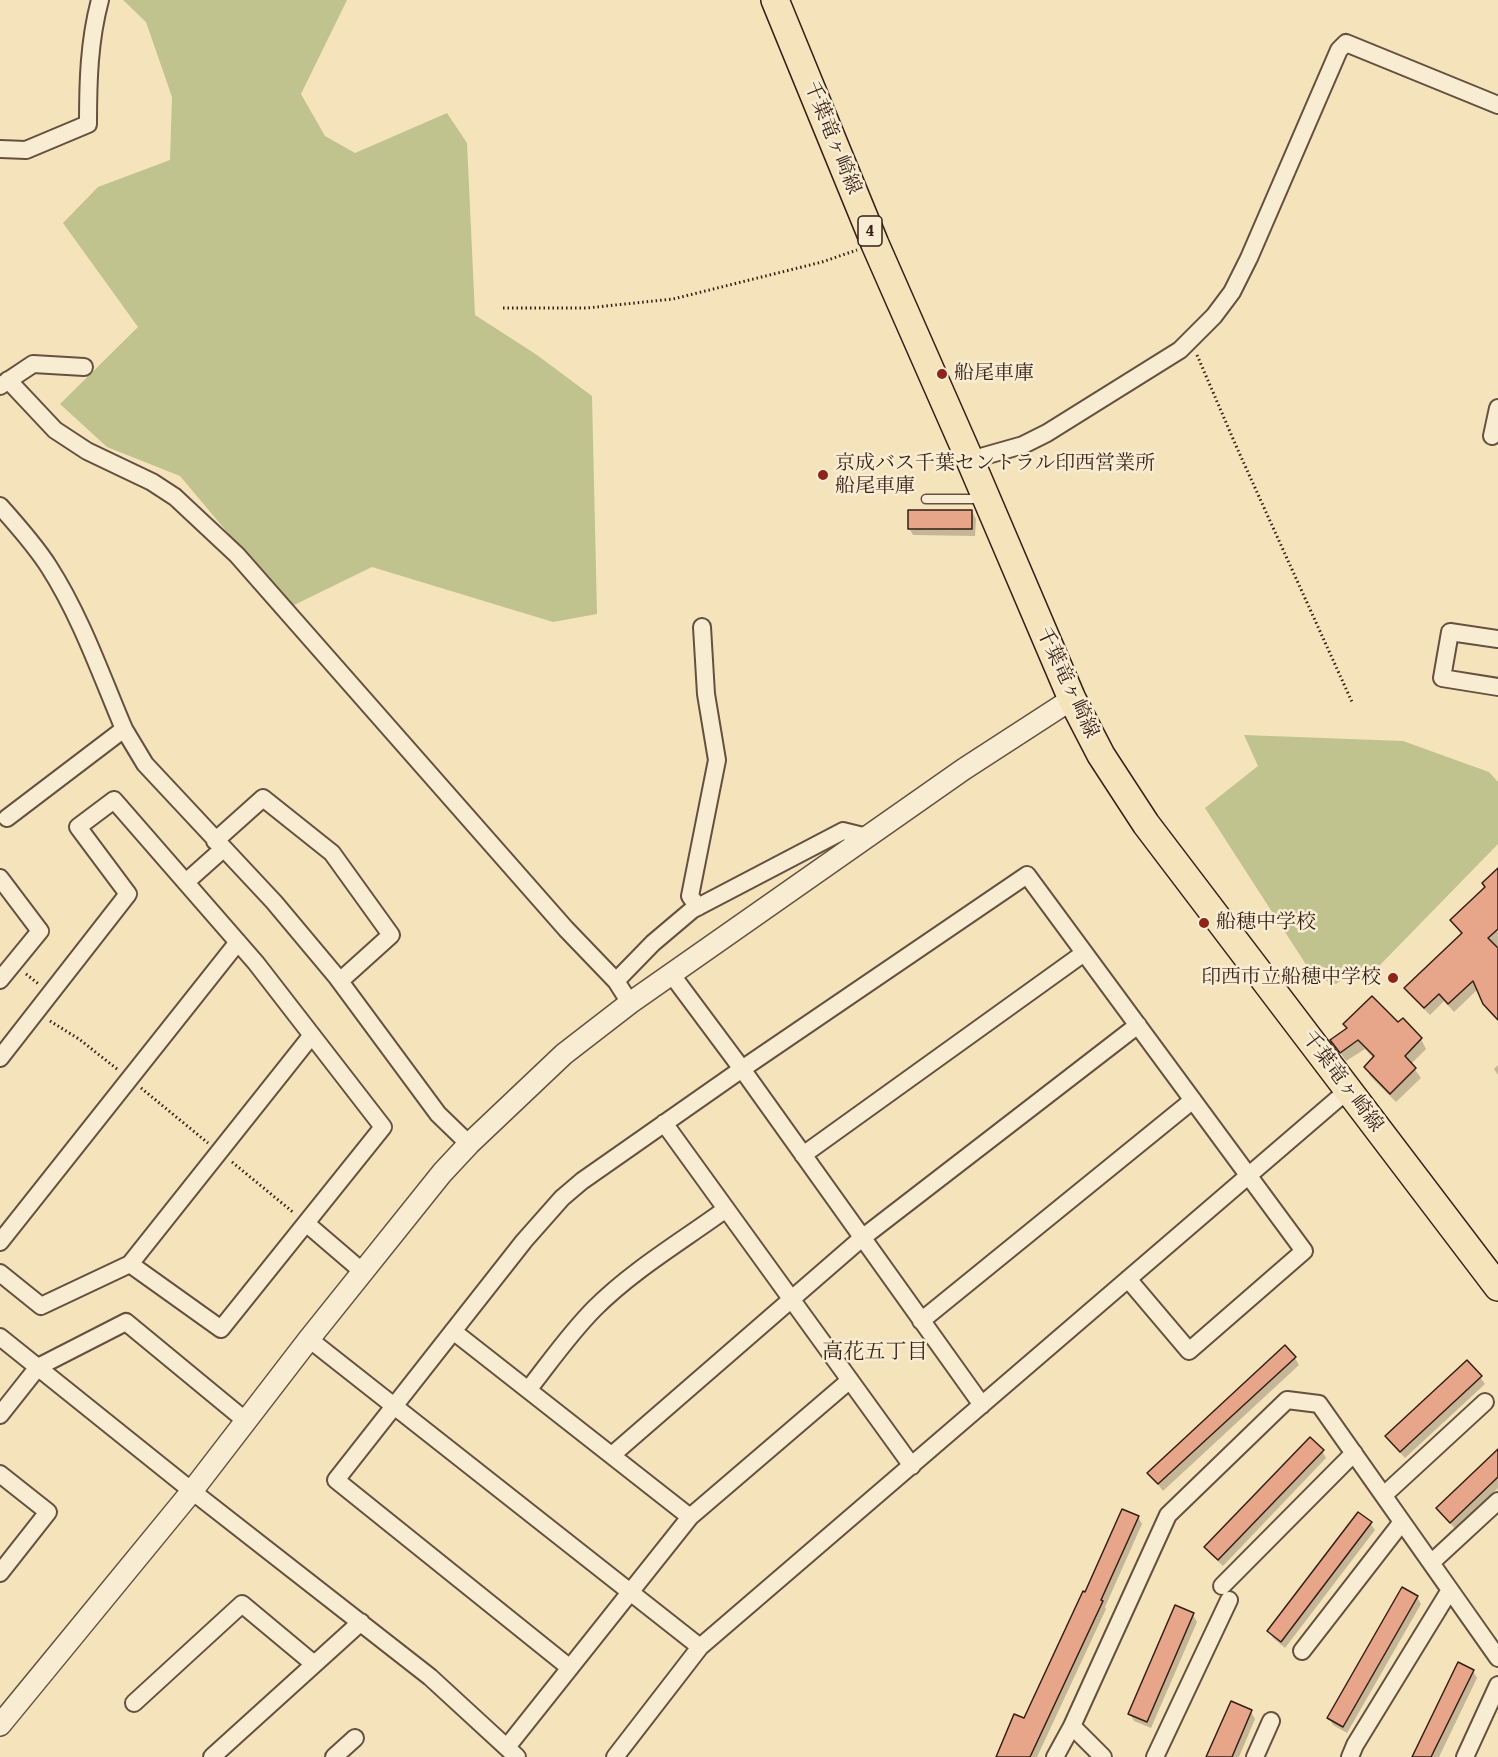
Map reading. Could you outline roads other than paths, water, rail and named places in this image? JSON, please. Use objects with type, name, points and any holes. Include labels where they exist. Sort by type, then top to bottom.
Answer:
[{"type":"main road","name":"千葉竜ヶ崎線","points":[[775,0],[875,244],[1072,699],[1101,755],[1146,824],[1498,1287]]},
{"type":"street","points":[[0,149],[26,150],[88,124],[93,27],[100,0]]},
{"type":"street","points":[[970,460],[1023,445],[1047,433],[1180,350],[1214,316],[1232,292],[1339,50],[1346,44],[1498,105]]},
{"type":"street","points":[[84,367],[33,364],[4,383],[55,430],[87,451],[152,482],[175,496],[237,555],[566,929],[616,981],[630,1004]]},
{"type":"street","points":[[1492,436],[1498,408]]},
{"type":"street","points":[[0,506],[49,567],[74,614],[124,729],[145,764],[274,902],[340,981],[438,1114],[469,1144]]},
{"type":"street","points":[[698,907],[690,896],[717,760],[706,694],[702,627]]},
{"type":"street","points":[[1498,639],[1450,632],[1442,678],[1498,687]]},
{"type":"street","points":[[0,1725],[192,1491],[309,1339],[442,1173],[469,1144],[564,1054],[630,1004],[982,756],[1072,699]]},
{"type":"street","points":[[7,818],[124,729]]},
{"type":"street","points":[[186,882],[263,798],[332,853],[391,935],[340,981]]},
{"type":"street","points":[[0,1058],[128,894],[78,827],[114,800],[238,942],[383,1127],[221,1329],[130,1264]]},
{"type":"street","points":[[616,981],[692,910],[843,831],[867,837]]},
{"type":"street","points":[[570,1668],[336,1480],[524,1241],[562,1198],[591,1174],[664,1123],[1027,875],[1304,1251],[1189,1351],[1128,1279]]},
{"type":"street","points":[[0,878],[40,931],[0,980]]},
{"type":"street","points":[[0,1242],[238,942]]},
{"type":"street","points":[[803,1155],[1084,953]]},
{"type":"street","points":[[672,975],[742,1069],[982,1406]]},
{"type":"street","points":[[612,1455],[862,1238],[1138,1025]]},
{"type":"street","points":[[0,1273],[41,1306],[130,1264],[312,1035]]},
{"type":"street","points":[[615,1757],[700,1647],[1348,1090]]},
{"type":"street","points":[[921,1321],[1193,1100]]},
{"type":"street","points":[[664,1123],[912,1466]]},
{"type":"street","points":[[528,1390],[570,1336],[605,1299],[642,1269],[726,1209]]},
{"type":"street","points":[[307,1224],[363,1272]]},
{"type":"street","points":[[0,1415],[38,1367],[126,1322],[246,1421]]},
{"type":"street","points":[[453,1331],[690,1517]]},
{"type":"street","points":[[0,1337],[430,1677],[512,1752],[570,1668],[690,1517],[850,1380]]},
{"type":"street","points":[[309,1339],[700,1647]]},
{"type":"street","points":[[1055,1757],[1072,1726],[1168,1515],[1287,1400],[1319,1404],[1498,1658]]},
{"type":"street","points":[[1384,1495],[1485,1402]]},
{"type":"street","points":[[1155,1757],[1226,1593],[1354,1453]]},
{"type":"street","points":[[0,1474],[48,1512],[0,1573]]},
{"type":"street","points":[[1431,1563],[1498,1501]]},
{"type":"street","points":[[1302,1651],[1402,1522]]},
{"type":"street","points":[[1350,1757],[1450,1590]]},
{"type":"street","points":[[134,1703],[242,1604],[314,1664]]},
{"type":"street","points":[[212,1757],[361,1622]]},
{"type":"street","points":[[1465,1757],[1498,1685]]},
{"type":"street","points":[[1256,1757],[1271,1721]]},
{"type":"street","points":[[1072,1726],[1103,1757]]},
{"type":"street","points":[[334,1757],[355,1738]]},
{"type":"lane","points":[[926,499],[987,500]]},
{"type":"place","name":"船尾車庫","points":[[942,374]]},
{"type":"place","name":"京成バス千葉セントラル印西営業所 船尾車庫","points":[[823,475]]},
{"type":"place","name":"船穂中学校","points":[[1204,923]]},
{"type":"place","name":"印西市立船穂中学校","points":[[1393,978]]},
{"type":"district","name":"高花五丁目","points":[[875,1353]]}]
